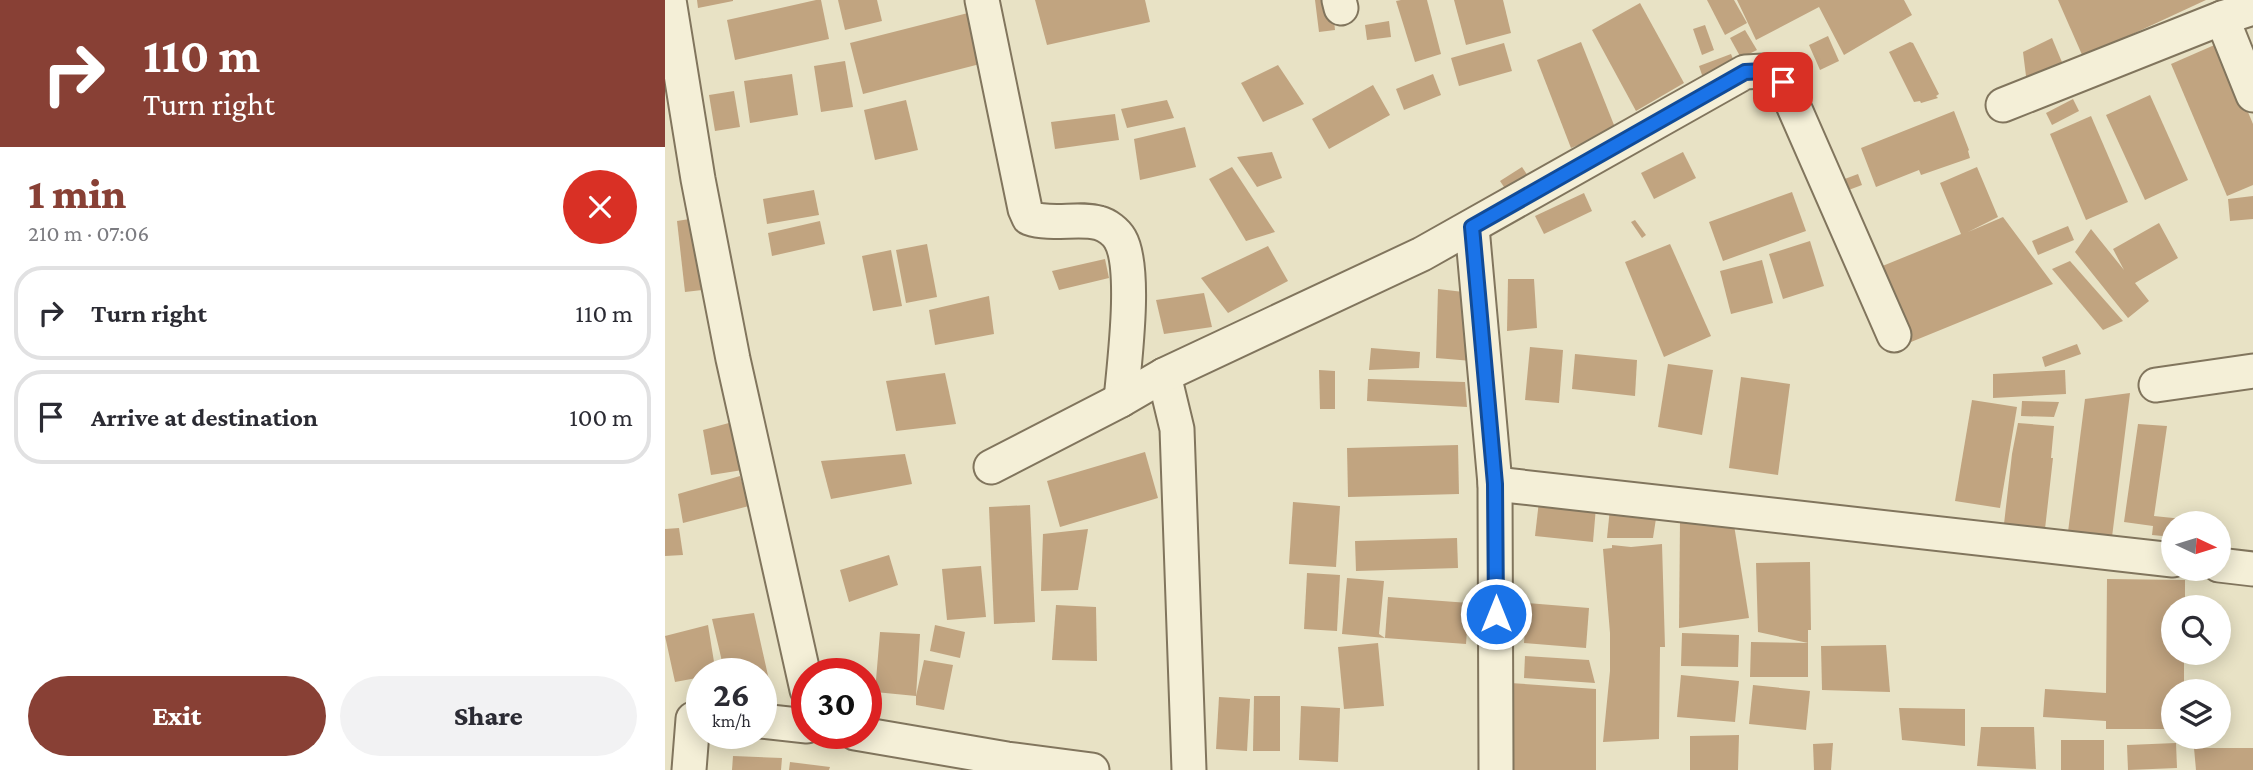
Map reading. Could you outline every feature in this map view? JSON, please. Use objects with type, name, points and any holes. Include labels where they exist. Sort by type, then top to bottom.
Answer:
[{"type":"street","points":[[669,0],[698,179],[730,346],[800,658]]},
{"type":"street","points":[[982,0],[1029,218],[1040,222],[1097,222],[1111,229],[1120,240],[1126,261],[1128,301],[1121,400]]},
{"type":"street","points":[[2003,105],[2253,8]]},
{"type":"street","points":[[2222,18],[2253,95]]},
{"type":"street","points":[[991,467],[1164,375],[1422,254],[1745,72],[1764,71],[1783,82],[1894,335]]},
{"type":"street","points":[[1472,227],[1495,484],[1496,770]]},
{"type":"street","points":[[2156,385],[2253,371]]},
{"type":"street","points":[[1164,375],[1177,429],[1189,770]]},
{"type":"street","points":[[1495,484],[2161,559]]},
{"type":"street","points":[[2231,566],[2253,569]]},
{"type":"street","points":[[882,739],[1007,764],[1091,770]]},
{"type":"street","points":[[688,749],[689,770]]},
{"type":"building","points":[[697,0],[733,0],[733,1],[698,8]]},
{"type":"building","points":[[821,0],[829,39],[735,60],[727,20]]},
{"type":"building","points":[[838,0],[877,0],[882,21],[845,30]]},
{"type":"building","points":[[1035,0],[1145,0],[1150,22],[1047,45]]},
{"type":"building","points":[[1315,0],[1332,0],[1335,30],[1319,32]]},
{"type":"building","points":[[1427,0],[1441,54],[1415,62],[1396,1]]},
{"type":"building","points":[[1454,0],[1503,0],[1511,33],[1466,45]]},
{"type":"building","points":[[1707,0],[1734,0],[1747,23],[1725,35]]},
{"type":"building","points":[[1737,0],[1904,0],[1912,15],[1844,55],[1819,7],[1756,40]]},
{"type":"building","points":[[2058,0],[2206,0],[2083,57]]},
{"type":"building","points":[[1640,3],[1684,83],[1636,111],[1592,30]]},
{"type":"building","points":[[968,13],[980,64],[863,94],[850,43]]},
{"type":"building","points":[[1389,21],[1391,37],[1367,40],[1365,25]]},
{"type":"building","points":[[1705,25],[1714,50],[1702,55],[1693,29]]},
{"type":"building","points":[[1745,30],[1757,50],[1741,58],[1730,38]]},
{"type":"building","points":[[1828,36],[1839,61],[1820,70],[1809,45]]},
{"type":"building","points":[[2052,38],[2064,67],[2027,84],[2023,52]]},
{"type":"building","points":[[1581,42],[1616,130],[1571,148],[1537,60]]},
{"type":"building","points":[[1504,43],[1512,71],[1459,86],[1451,58]]},
{"type":"building","points":[[1913,43],[1939,94],[1936,96],[1938,98],[1921,103],[1914,102],[1889,52]]},
{"type":"building","points":[[2219,43],[2253,124],[2253,185],[2227,196],[2171,64]]},
{"type":"building","points":[[1731,54],[1736,66],[1703,78],[1699,66]]},
{"type":"building","points":[[845,61],[853,107],[821,112],[814,66]]},
{"type":"building","points":[[1278,65],[1304,104],[1263,122],[1241,83]]},
{"type":"building","points":[[792,74],[798,115],[750,123],[744,81]]},
{"type":"building","points":[[1433,74],[1441,95],[1404,110],[1396,89]]},
{"type":"building","points":[[1373,85],[1390,115],[1329,149],[1312,119]]},
{"type":"building","points":[[734,91],[740,127],[715,131],[709,95]]},
{"type":"building","points":[[2150,95],[2188,180],[2145,200],[2106,115]]},
{"type":"building","points":[[2073,99],[2079,111],[2052,125],[2046,113]]},
{"type":"building","points":[[906,100],[918,150],[875,160],[864,110]]},
{"type":"building","points":[[1167,100],[1174,118],[1127,128],[1121,109]]},
{"type":"building","points":[[1954,111],[1970,158],[1921,175],[1919,170],[1876,187],[1861,148]]},
{"type":"building","points":[[1115,114],[1119,140],[1055,149],[1051,122]]},
{"type":"building","points":[[2091,116],[2128,202],[2086,220],[2050,134]]},
{"type":"building","points":[[1185,127],[1196,167],[1140,180],[1134,139]]},
{"type":"building","points":[[1272,152],[1282,178],[1257,187],[1237,157]]},
{"type":"building","points":[[1683,152],[1696,178],[1654,199],[1641,173]]},
{"type":"building","points":[[1232,167],[1275,232],[1246,241],[1209,179]]},
{"type":"building","points":[[1522,167],[1530,179],[1508,193],[1500,181]]},
{"type":"building","points":[[1977,167],[1998,217],[1968,232],[2003,217],[2053,284],[1911,342],[1880,267],[1961,234],[1940,183]]},
{"type":"building","points":[[1858,174],[1862,185],[1846,191],[1842,180]]},
{"type":"building","points":[[814,190],[819,215],[767,224],[763,199]]},
{"type":"building","points":[[1792,192],[1806,231],[1723,261],[1709,222]]},
{"type":"building","points":[[1584,193],[1592,211],[1544,234],[1535,216]]},
{"type":"building","points":[[2253,196],[2253,219],[2230,221],[2228,199]]},
{"type":"building","points":[[702,217],[711,289],[685,292],[677,221]]},
{"type":"building","points":[[1635,220],[1646,235],[1642,238],[1631,222]]},
{"type":"building","points":[[820,221],[825,244],[772,256],[768,233]]},
{"type":"building","points":[[2159,223],[2178,258],[2135,283],[2149,301],[2128,318],[2075,252],[2091,229],[2124,270],[2113,249]]},
{"type":"building","points":[[2068,226],[2074,240],[2038,255],[2032,241]]},
{"type":"building","points":[[1810,241],[1824,286],[1783,299],[1769,254]]},
{"type":"building","points":[[927,244],[937,297],[906,303],[896,250]]},
{"type":"building","points":[[1670,244],[1711,336],[1664,357],[1625,262]]},
{"type":"building","points":[[1268,246],[1288,281],[1228,313],[1201,278]]},
{"type":"building","points":[[891,250],[902,306],[873,311],[862,256]]},
{"type":"building","points":[[1105,259],[1109,278],[1059,290],[1052,271]]},
{"type":"building","points":[[1762,260],[1773,303],[1731,314],[1720,271]]},
{"type":"building","points":[[2070,261],[2123,321],[2103,330],[2052,269]]},
{"type":"building","points":[[1508,279],[1534,279],[1537,328],[1507,331]]},
{"type":"building","points":[[1438,289],[1472,293],[1472,361],[1436,358]]},
{"type":"building","points":[[1204,293],[1212,327],[1164,334],[1156,300]]},
{"type":"building","points":[[989,296],[994,334],[935,345],[929,310]]},
{"type":"building","points":[[2077,344],[2081,354],[2045,367],[2042,357]]},
{"type":"building","points":[[1530,347],[1563,350],[1559,403],[1525,400]]},
{"type":"building","points":[[1371,348],[1420,352],[1419,368],[1369,370]]},
{"type":"building","points":[[1575,354],[1637,360],[1635,396],[1572,389]]},
{"type":"building","points":[[1668,364],[1713,370],[1702,435],[1658,427]]},
{"type":"building","points":[[1319,370],[1335,371],[1335,409],[1320,409]]},
{"type":"building","points":[[2065,370],[2066,394],[1993,398],[1993,374]]},
{"type":"building","points":[[945,373],[956,424],[896,431],[886,381]]},
{"type":"building","points":[[1741,377],[1790,384],[1778,475],[1729,468]]},
{"type":"building","points":[[1368,379],[1465,382],[1467,407],[1367,401]]},
{"type":"building","points":[[2130,393],[2112,537],[2068,532],[2085,399]]},
{"type":"building","points":[[1972,400],[2017,407],[2000,508],[1955,501]]},
{"type":"building","points":[[2022,401],[2059,402],[2054,417],[2021,416]]},
{"type":"building","points":[[740,420],[749,469],[711,475],[703,430]]},
{"type":"building","points":[[2018,423],[2054,426],[2045,529],[2004,524]]},
{"type":"building","points":[[2138,424],[2167,426],[2154,516],[2161,517],[2161,536],[2152,535],[2153,526],[2124,522]]},
{"type":"building","points":[[1458,445],[1459,494],[1348,497],[1347,448]]},
{"type":"building","points":[[1145,452],[1158,498],[1060,527],[1047,481]]},
{"type":"building","points":[[905,454],[912,484],[831,499],[821,461]]},
{"type":"building","points":[[740,476],[749,506],[683,523],[678,494]]},
{"type":"building","points":[[1539,501],[1596,507],[1593,542],[1535,536]]},
{"type":"building","points":[[1293,502],[1340,506],[1336,567],[1289,564]]},
{"type":"building","points":[[1030,505],[1035,622],[994,624],[989,507]]},
{"type":"building","points":[[1610,508],[1657,512],[1653,538],[1607,538]]},
{"type":"building","points":[[1680,521],[1734,525],[1749,618],[1679,628]]},
{"type":"building","points":[[679,528],[683,555],[665,556],[665,529]]},
{"type":"building","points":[[1088,529],[1078,590],[1041,591],[1043,534]]},
{"type":"building","points":[[1457,538],[1458,568],[1356,571],[1355,541]]},
{"type":"building","points":[[1662,544],[1665,647],[1660,647],[1659,739],[1603,742],[1610,671],[1610,633],[1603,549],[1612,548],[1612,545],[1631,547]]},
{"type":"building","points":[[889,555],[898,585],[849,602],[840,570]]},
{"type":"building","points":[[1810,562],[1811,630],[1808,630],[1808,643],[1758,632],[1756,563]]},
{"type":"building","points":[[981,566],[986,617],[947,620],[942,569]]},
{"type":"building","points":[[1307,573],[1340,575],[1337,631],[1304,629]]},
{"type":"building","points":[[1347,578],[1384,581],[1379,634],[1385,638],[1342,634]]},
{"type":"building","points":[[2107,579],[2185,581],[2185,595],[2161,595],[2161,665],[2184,665],[2184,679],[2161,679],[2161,729],[2106,729],[2106,721],[2043,717],[2045,689],[2106,693]]},
{"type":"building","points":[[1388,597],[1469,603],[1466,644],[1385,638]]},
{"type":"building","points":[[1527,603],[1589,608],[1586,648],[1524,643]]},
{"type":"building","points":[[1056,605],[1096,607],[1097,661],[1052,660]]},
{"type":"building","points":[[754,613],[764,658],[721,658],[712,619]]},
{"type":"building","points":[[708,625],[713,658],[686,658],[686,680],[675,682],[665,636]]},
{"type":"building","points":[[935,625],[965,632],[960,658],[930,651]]},
{"type":"building","points":[[880,632],[920,634],[916,696],[882,693],[882,658],[878,658]]},
{"type":"building","points":[[1682,633],[1739,635],[1738,667],[1681,666]]},
{"type":"building","points":[[1751,642],[1808,643],[1808,677],[1750,677]]},
{"type":"building","points":[[1378,643],[1384,706],[1344,709],[1338,647]]},
{"type":"building","points":[[1886,645],[1890,692],[1822,690],[1821,646]]},
{"type":"building","points":[[1525,656],[1589,660],[1595,683],[1524,678]]},
{"type":"building","points":[[924,660],[953,665],[944,710],[916,705]]},
{"type":"building","points":[[1681,675],[1739,681],[1735,722],[1677,717]]},
{"type":"building","points":[[1510,683],[1596,689],[1596,770],[1505,770]]},
{"type":"building","points":[[1753,685],[1810,691],[1806,730],[1749,724]]},
{"type":"building","points":[[1254,696],[1280,696],[1280,751],[1253,751]]},
{"type":"building","points":[[1219,697],[1250,699],[1247,751],[1216,749]]},
{"type":"building","points":[[1301,706],[1340,708],[1338,762],[1299,760]]},
{"type":"building","points":[[1899,708],[1965,709],[1965,746],[1902,740]]},
{"type":"building","points":[[1981,727],[2034,727],[2036,769],[1977,766]]},
{"type":"building","points":[[1739,735],[1738,770],[1690,770],[1690,736]]},
{"type":"building","points":[[2061,740],[2104,740],[2104,770],[2061,770]]},
{"type":"building","points":[[1833,743],[1831,770],[1814,770],[1813,744]]},
{"type":"building","points":[[2161,744],[2161,749],[2176,749],[2177,768],[2128,770],[2127,745]]},
{"type":"building","points":[[2253,748],[2253,770],[2196,770],[2194,749]]},
{"type":"building","points":[[733,756],[782,758],[781,770],[732,770]]},
{"type":"building","points":[[790,762],[830,767],[829,770],[789,770]]},
{"type":"route","points":[[1496,614],[1495,484],[1472,227],[1745,72],[1764,71],[1783,82]]}]
